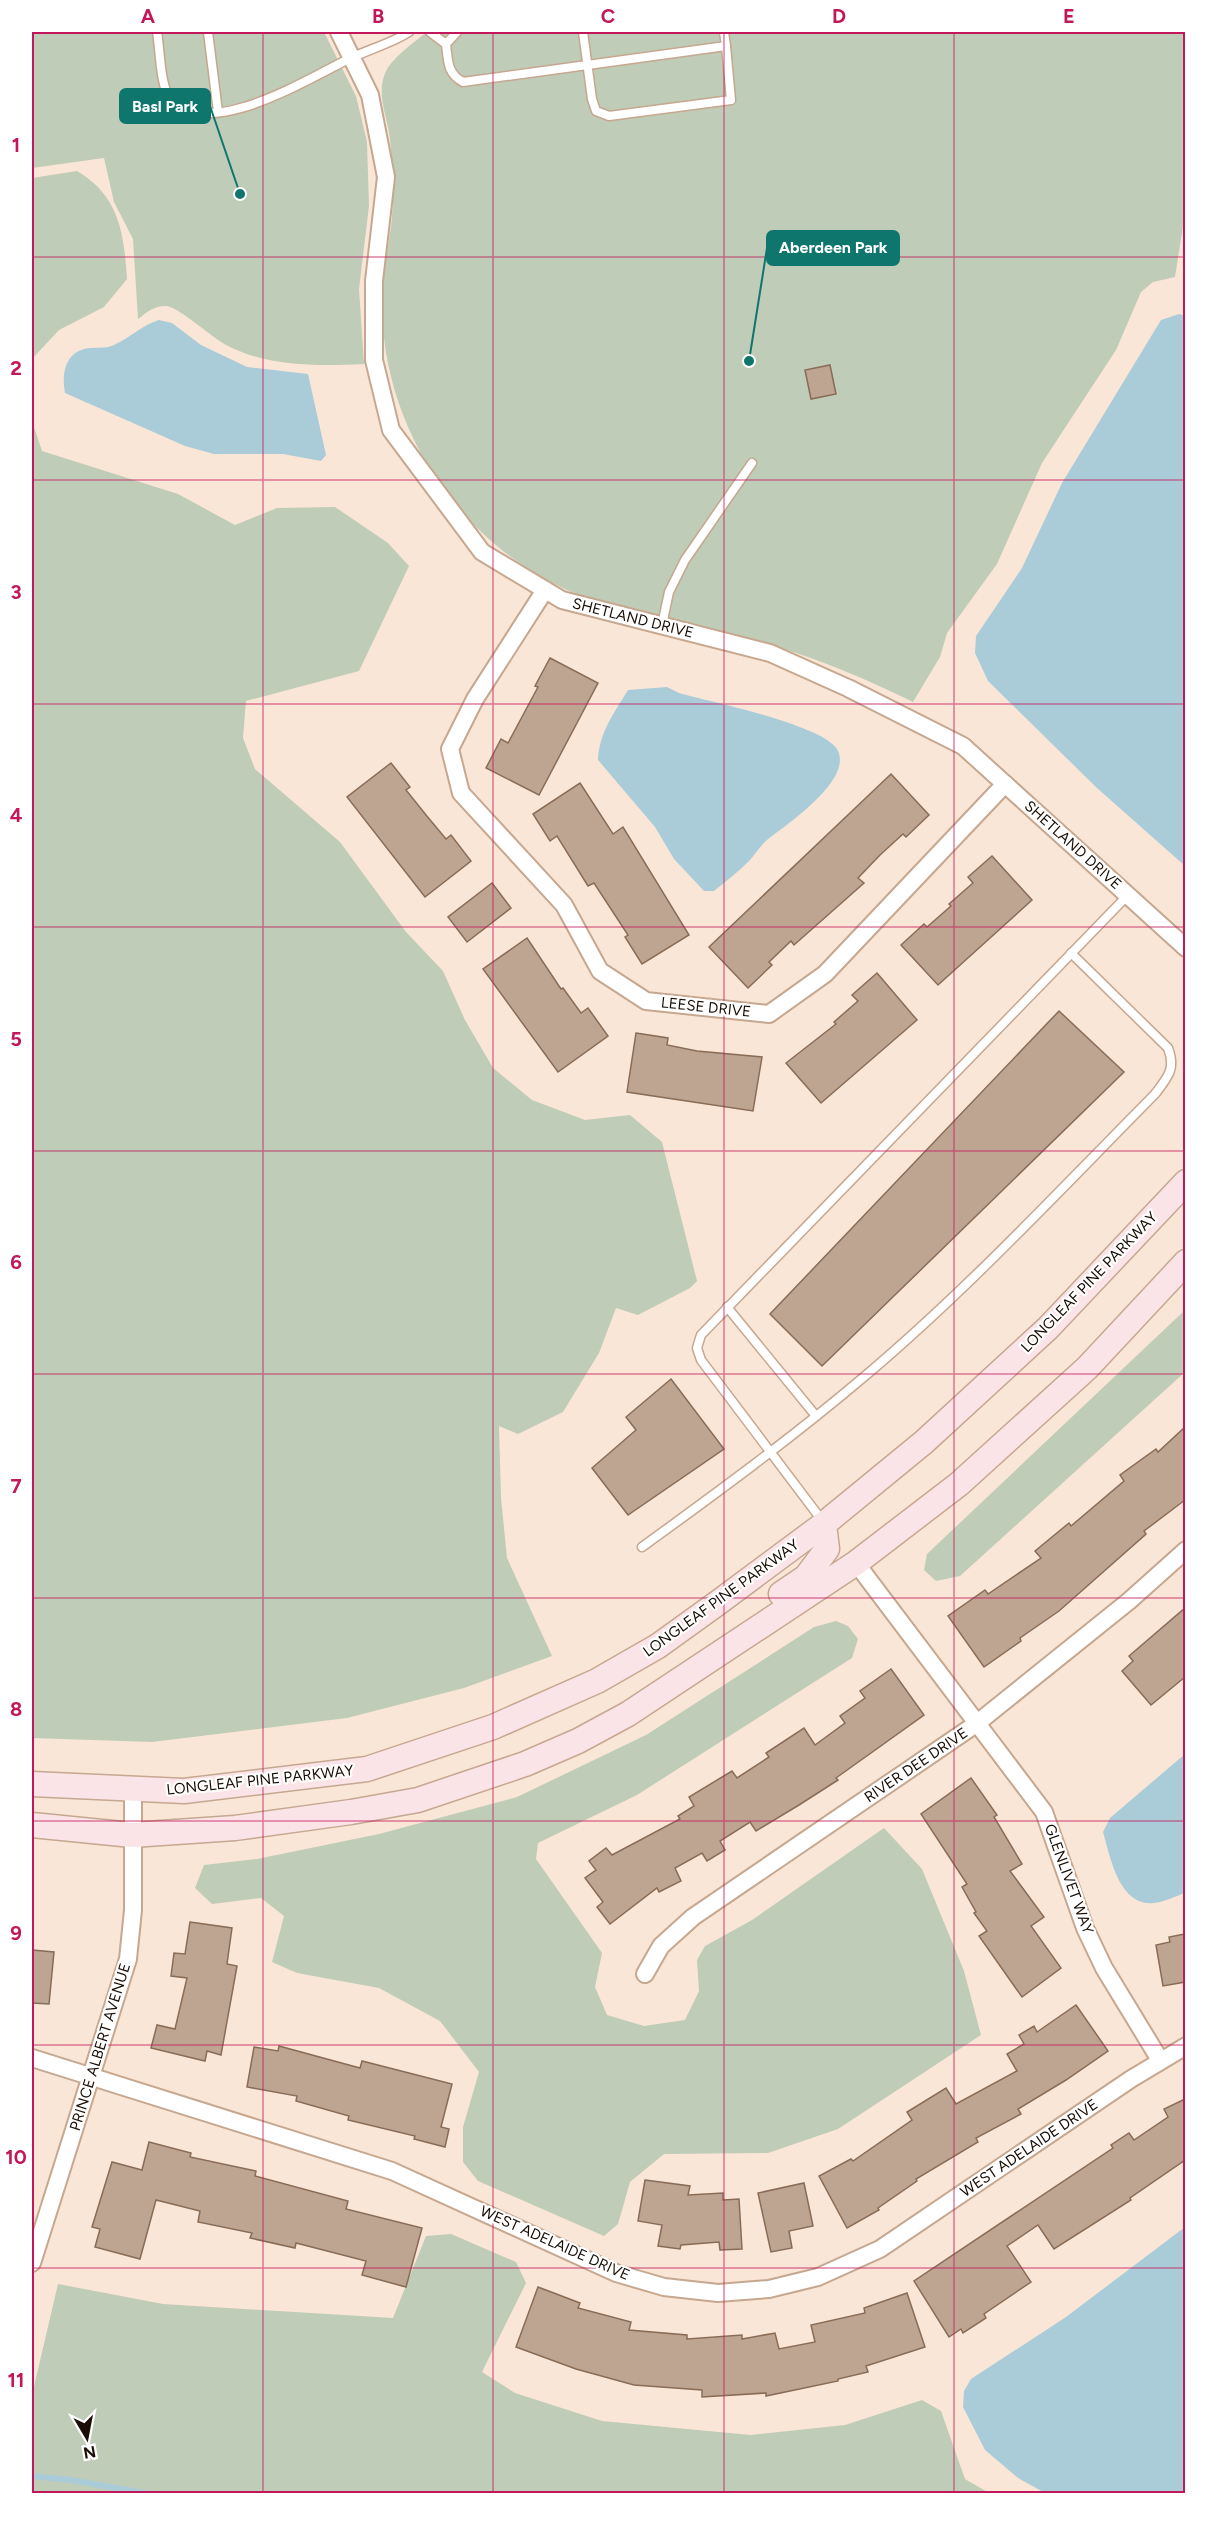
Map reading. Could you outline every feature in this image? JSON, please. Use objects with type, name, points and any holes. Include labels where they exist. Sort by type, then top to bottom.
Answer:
[{"type":"main road","name":"LONGLEAF PINE PARKWAY","points":[[32,1784],[184,1791],[367,1769],[493,1727],[597,1681],[658,1646],[824,1524],[924,1442],[1048,1328],[1185,1182]]},
{"type":"main road","points":[[32,1826],[132,1835],[235,1828],[418,1800],[525,1764],[578,1741],[628,1714],[856,1563],[959,1484],[1087,1368],[1185,1262]]},
{"type":"main road","points":[[628,1714],[627,1696],[806,1577],[826,1549],[824,1524]]},
{"type":"street","name":"SHETLAND DRIVE","points":[[339,32],[370,95],[386,177],[374,281],[374,360],[391,430],[482,552],[562,600],[770,653],[848,688],[963,746],[1185,948]]},
{"type":"street","name":"LEESE DRIVE","points":[[545,590],[475,699],[450,749],[461,793],[564,905],[600,971],[646,1001],[769,1014],[825,974],[1005,784]]},
{"type":"street","name":"RIVER DEE DRIVE","points":[[645,1974],[661,1946],[693,1917],[976,1724],[1129,1601],[1185,1550]]},
{"type":"street","name":"GLENLIVET WAY","points":[[856,1563],[1044,1812],[1085,1928],[1104,1968],[1160,2060]]},
{"type":"street","name":"PRINCE ALBERT AVENUE","points":[[32,2263],[128,1959],[133,1910],[133,1789]]},
{"type":"street","name":"WEST ADELAIDE DRIVE","points":[[32,2058],[392,2171],[616,2273],[664,2287],[718,2293],[769,2289],[818,2277],[880,2249],[1160,2060],[1185,2046]]},
{"type":"lane","points":[[157,32],[165,88],[170,97],[190,111],[218,112],[249,106],[409,32]]},
{"type":"lane","points":[[208,32],[218,112]]},
{"type":"lane","points":[[430,32],[446,44],[449,70],[454,78],[463,82],[726,46]]},
{"type":"lane","points":[[446,44],[457,32]]},
{"type":"lane","points":[[583,32],[591,99],[596,111],[609,116],[731,100],[724,32]]},
{"type":"lane","points":[[662,626],[669,592],[686,560],[752,463]]},
{"type":"lane","points":[[824,1524],[701,1360],[697,1348],[701,1335],[1128,895]]},
{"type":"lane","points":[[642,1547],[772,1452],[888,1356],[994,1257],[1155,1094],[1172,1072],[1172,1060],[1168,1048],[1071,954]]},
{"type":"lane","points":[[727,1307],[816,1416]]},
{"type":"green space","points":[[32,32],[324,32],[356,96],[367,142],[369,206],[359,289],[364,364],[294,364],[260,358],[228,346],[180,312],[167,306],[155,308],[138,319],[133,239],[114,202],[104,158],[32,168]]},
{"type":"green space","points":[[427,32],[1185,32],[1185,214],[1175,277],[1153,282],[1141,292],[1116,350],[1042,463],[997,564],[947,633],[940,657],[913,702],[878,685],[804,656],[743,638],[648,616],[579,595],[537,575],[500,548],[466,517],[438,481],[415,441],[397,399],[386,354],[382,308],[393,188],[389,131],[383,103],[382,84],[384,75],[393,61]]},
{"type":"green space","points":[[77,171],[103,192],[111,205],[121,232],[127,279],[104,307],[59,330],[32,359],[32,178]]},
{"type":"green space","points":[[32,421],[42,451],[178,494],[235,525],[277,508],[335,507],[388,543],[409,566],[359,671],[246,701],[243,738],[255,769],[340,842],[406,932],[443,971],[465,1020],[493,1068],[532,1100],[585,1120],[630,1115],[662,1142],[697,1281],[690,1288],[638,1315],[616,1308],[599,1353],[563,1412],[518,1434],[499,1426],[501,1498],[507,1558],[552,1656],[464,1688],[347,1718],[152,1742],[32,1738]]},
{"type":"green space","points":[[1185,1310],[1185,1372],[960,1576],[936,1581],[924,1570],[927,1554]]},
{"type":"green space","points":[[836,1621],[848,1626],[858,1639],[852,1658],[637,1795],[538,1843],[536,1859],[602,1953],[595,1987],[607,2015],[644,2026],[685,2020],[699,1991],[697,1960],[705,1946],[752,1920],[884,1828],[922,1869],[964,1971],[981,2035],[838,2129],[768,2153],[664,2154],[630,2182],[618,2224],[604,2236],[478,2181],[463,2162],[463,2127],[479,2072],[440,2021],[379,1988],[297,1973],[272,1962],[284,1916],[261,1898],[212,1904],[195,1888],[204,1865],[257,1859],[379,1834],[517,1797],[646,1735],[814,1627]]},
{"type":"green space","points":[[451,2234],[516,2262],[526,2283],[482,2372],[515,2393],[602,2421],[751,2435],[845,2425],[922,2400],[941,2411],[965,2479],[989,2493],[32,2494],[32,2395],[58,2284],[163,2304],[393,2318],[426,2236]]},
{"type":"water","points":[[1179,314],[1186,316],[1185,866],[1097,788],[988,681],[975,653],[976,636],[1022,568],[1062,483],[1161,320]]},
{"type":"water","points":[[159,320],[172,323],[201,345],[247,367],[308,374],[326,455],[321,461],[283,454],[214,454],[185,446],[65,393],[65,370],[67,363],[76,353],[83,349],[111,346]]},
{"type":"water","points":[[667,687],[679,693],[764,715],[810,731],[827,740],[837,749],[840,761],[836,774],[828,787],[816,800],[767,840],[745,865],[714,891],[704,891],[674,859],[655,827],[598,760],[604,732],[628,690]]},
{"type":"water","points":[[1185,1754],[1185,1893],[1154,1903],[1142,1902],[1132,1897],[1124,1889],[1113,1866],[1103,1832],[1110,1818]]},
{"type":"water","points":[[1185,2227],[1185,2493],[1045,2493],[1018,2478],[985,2450],[963,2407],[964,2391],[971,2379],[1066,2317]]},
{"type":"building","points":[[830,365],[836,394],[811,399],[805,370]]},
{"type":"building","points":[[550,658],[598,683],[539,795],[486,768],[501,739],[508,743],[538,687],[535,686]]},
{"type":"building","points":[[391,763],[410,787],[406,790],[426,815],[446,839],[451,835],[471,861],[425,897],[347,797]]},
{"type":"building","points":[[891,774],[929,815],[906,837],[903,834],[880,855],[858,878],[864,883],[794,945],[791,941],[769,962],[772,965],[748,988],[709,947]]},
{"type":"building","points":[[580,783],[613,834],[623,827],[689,935],[642,964],[625,937],[628,935],[594,883],[588,886],[557,836],[550,841],[533,814]]},
{"type":"building","points":[[992,856],[1032,900],[938,985],[901,945],[924,924],[927,927],[951,906],[949,904],[973,883],[968,877]]},
{"type":"building","points":[[492,883],[511,908],[467,942],[448,917]]},
{"type":"building","points":[[527,938],[561,989],[563,988],[581,1013],[588,1008],[608,1036],[558,1072],[483,969]]},
{"type":"building","points":[[877,973],[917,1020],[821,1103],[786,1063],[836,1024],[834,1022],[858,1001],[852,995]]},
{"type":"building","points":[[1059,1011],[1124,1072],[822,1366],[770,1314]]},
{"type":"building","points":[[636,1033],[668,1038],[667,1045],[697,1051],[762,1057],[753,1111],[627,1092]]},
{"type":"building","points":[[671,1379],[724,1449],[628,1515],[592,1468],[636,1430],[626,1417]]},
{"type":"building","points":[[1185,1427],[1185,1500],[1144,1531],[1146,1534],[1059,1611],[984,1667],[948,1616],[985,1590],[988,1594],[1041,1558],[1035,1551],[1069,1523],[1071,1526],[1124,1481],[1120,1475],[1156,1449],[1158,1452]]},
{"type":"building","points":[[1185,1608],[1185,1677],[1151,1705],[1122,1671],[1133,1661],[1129,1656]]},
{"type":"building","points":[[891,1669],[924,1715],[836,1778],[838,1780],[799,1805],[756,1831],[750,1822],[720,1841],[725,1850],[707,1861],[702,1853],[675,1868],[681,1881],[659,1892],[657,1888],[610,1924],[597,1907],[603,1902],[585,1878],[596,1870],[589,1861],[606,1848],[612,1855],[680,1819],[678,1816],[694,1806],[689,1797],[732,1771],[737,1778],[769,1757],[766,1753],[804,1728],[815,1745],[845,1723],[840,1716],[865,1698],[860,1691]]},
{"type":"building","points":[[971,1778],[997,1815],[994,1817],[1022,1864],[1010,1871],[1044,1917],[1031,1926],[1061,1968],[1022,1997],[979,1936],[987,1931],[974,1913],[976,1912],[962,1887],[967,1884],[921,1814]]},
{"type":"building","points":[[190,1922],[232,1928],[227,1964],[237,1966],[221,2055],[207,2051],[205,2061],[151,2048],[157,2025],[175,2029],[187,1978],[171,1976],[174,1953],[185,1954]]},
{"type":"building","points":[[1185,1934],[1185,1982],[1163,1986],[1156,1945],[1170,1942],[1169,1937]]},
{"type":"building","points":[[32,1950],[54,1952],[49,2004],[32,2003]]},
{"type":"building","points":[[1076,2005],[1108,2051],[1018,2109],[1021,2114],[976,2138],[978,2142],[916,2179],[917,2181],[878,2208],[879,2210],[847,2228],[819,2176],[851,2159],[853,2161],[912,2120],[907,2112],[946,2088],[956,2104],[1017,2071],[1007,2054],[1024,2044],[1019,2035],[1034,2026],[1037,2032]]},
{"type":"building","points":[[279,2046],[360,2068],[362,2061],[452,2084],[441,2127],[449,2129],[445,2147],[414,2139],[415,2136],[348,2120],[349,2116],[296,2101],[297,2096],[247,2087],[254,2047],[278,2051]]},
{"type":"building","points":[[1185,2099],[1185,2160],[1130,2198],[1131,2200],[1054,2249],[1038,2225],[1007,2246],[1031,2282],[984,2314],[986,2318],[963,2333],[961,2329],[949,2337],[914,2281],[1113,2148],[1111,2145],[1129,2133],[1134,2140],[1168,2117],[1164,2109]]},
{"type":"building","points":[[149,2142],[191,2153],[190,2157],[256,2171],[255,2176],[348,2201],[346,2209],[422,2228],[406,2287],[362,2275],[366,2261],[296,2243],[295,2248],[250,2238],[252,2233],[198,2222],[200,2211],[156,2200],[140,2259],[95,2247],[100,2229],[92,2227],[112,2162],[142,2170]]},
{"type":"building","points":[[645,2180],[690,2186],[688,2195],[723,2193],[723,2200],[739,2199],[742,2249],[720,2250],[719,2242],[681,2245],[680,2249],[658,2246],[662,2225],[638,2221]]},
{"type":"building","points":[[804,2183],[813,2226],[789,2231],[792,2248],[771,2252],[758,2193]]},
{"type":"building","points":[[538,2287],[580,2303],[578,2308],[631,2322],[629,2330],[687,2335],[687,2339],[742,2335],[742,2339],[775,2333],[779,2349],[815,2342],[811,2325],[865,2313],[864,2308],[907,2293],[925,2347],[866,2366],[868,2372],[838,2379],[838,2381],[766,2396],[766,2393],[702,2397],[702,2390],[634,2385],[576,2369],[516,2347]]},
{"type":"waterway","points":[[32,2476],[71,2480],[150,2494]]},
{"type":"place","name":"Basl Park","points":[[240,194]]},
{"type":"place","name":"Aberdeen Park","points":[[749,361]]}]
